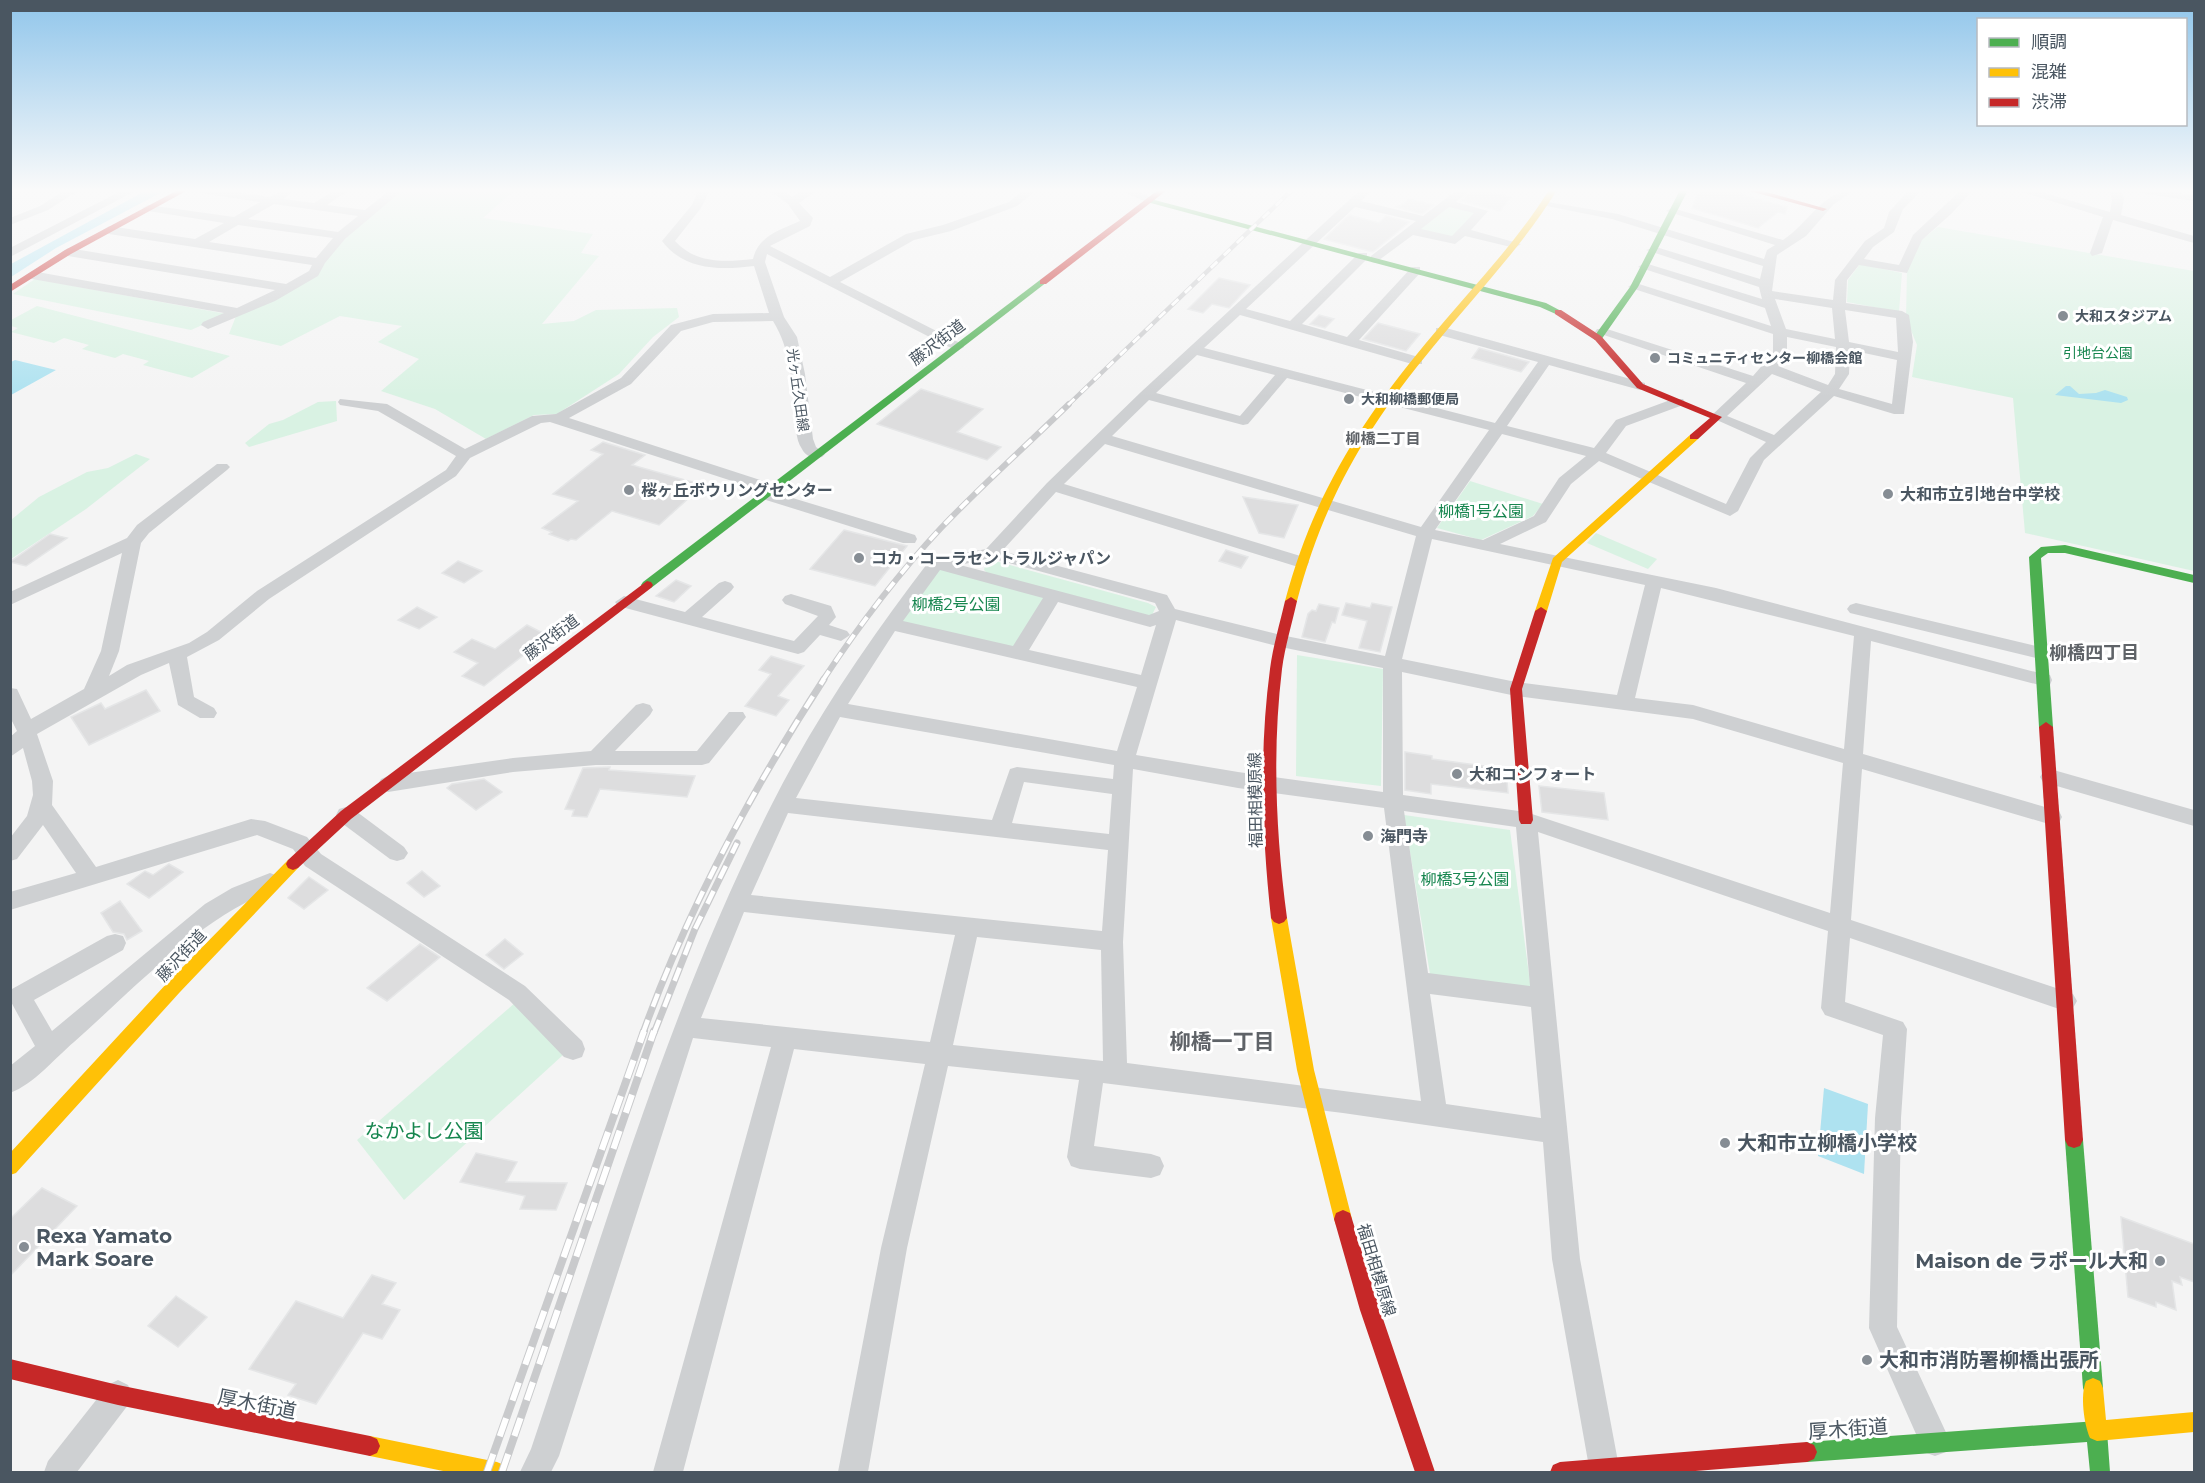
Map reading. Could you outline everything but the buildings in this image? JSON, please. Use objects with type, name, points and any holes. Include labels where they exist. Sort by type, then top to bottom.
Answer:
[{"type":"main road","points":[[10,289],[57,259]]},
{"type":"main road","name":"藤沢街道","points":[[10,1167],[181,978],[273,881],[346,815],[1072,259]]},
{"type":"main road","points":[[1377,259],[1543,305],[1600,335],[1640,386],[1717,417],[1557,561],[1516,689],[1526,820]]},
{"type":"main road","name":"福田相模原線","points":[[1425,1473],[1364,1290],[1311,1097],[1286,978],[1275,890],[1269,784],[1272,712],[1281,641],[1301,562],[1323,504],[1360,435],[1385,399],[1502,259]]},
{"type":"main road","points":[[1600,335],[1634,287],[1648,259]]},
{"type":"main road","points":[[2100,1473],[2086,1324],[2035,557],[2038,553],[2054,548],[2065,549],[2194,579]]},
{"type":"main road","name":"厚木街道","points":[[10,1369],[452,1469],[497,1473]]},
{"type":"main road","name":"厚木街道","points":[[1560,1473],[1604,1467],[1868,1460],[1935,1441],[2097,1431],[2194,1422]]},
{"type":"street","points":[[112,259],[287,288]]},
{"type":"street","points":[[117,290],[171,259]]},
{"type":"street","points":[[300,259],[319,262]]},
{"type":"street","points":[[208,326],[314,273],[321,259]]},
{"type":"street","points":[[695,259],[710,265],[759,262]]},
{"type":"street","points":[[786,259],[957,347]]},
{"type":"street","points":[[830,282],[871,259]]},
{"type":"street","points":[[992,553],[1053,486],[1146,395],[1292,259]]},
{"type":"street","points":[[1293,326],[1367,259]]},
{"type":"street","points":[[1676,259],[1768,295]]},
{"type":"street","points":[[1753,259],[1768,264]]},
{"type":"street","points":[[1769,259],[1768,295],[1780,332],[1780,353],[1770,368],[1717,417],[1776,441]]},
{"type":"street","points":[[1195,350],[1597,455],[1649,479],[1730,511],[1758,458],[1831,391],[1842,374],[1843,346],[1838,303],[1841,301],[1841,280],[1856,261],[1903,270],[1908,259]]},
{"type":"street","name":"光ヶ丘久田線","points":[[759,262],[777,317],[790,337],[798,374],[805,439],[809,449],[818,454]]},
{"type":"street","points":[[1644,267],[1768,295],[1838,303],[1902,315],[1906,342],[1899,411],[1831,391],[1770,368]]},
{"type":"street","points":[[1350,342],[1416,270]]},
{"type":"street","points":[[32,275],[240,312]]},
{"type":"street","points":[[1634,287],[1780,332],[1905,358]]},
{"type":"street","points":[[1237,310],[1417,361]]},
{"type":"street","points":[[557,419],[626,381],[668,336],[687,323],[732,316],[777,317]]},
{"type":"street","points":[[1441,331],[1640,386]]},
{"type":"street","points":[[1600,335],[1755,381]]},
{"type":"street","points":[[1435,1114],[1393,802],[1393,664],[1425,533],[1546,360]]},
{"type":"street","points":[[1146,395],[1244,421],[1284,373]]},
{"type":"street","points":[[345,402],[367,403],[382,407],[465,455]]},
{"type":"street","points":[[1486,546],[1499,537],[1540,519],[1565,481],[1597,455],[1621,423],[1678,402]]},
{"type":"street","points":[[10,750],[31,728],[92,693],[134,670],[177,654],[213,636],[263,595],[451,473],[465,455],[537,418],[557,419],[909,539]]},
{"type":"street","points":[[1102,438],[1425,533],[1654,583],[1716,594],[2043,680]]},
{"type":"street","points":[[92,693],[110,651],[133,542],[143,529],[222,467]]},
{"type":"street","points":[[1053,486],[1301,562]]},
{"type":"street","points":[[10,599],[133,542]]},
{"type":"street","points":[[535,1473],[544,1455],[685,1027],[737,902],[782,804],[835,709],[891,624],[936,564],[992,553],[1161,599],[1169,613],[1124,760],[1104,1072],[1080,1157],[1151,1166]]},
{"type":"street","points":[[936,564],[1150,621],[1169,613],[1281,641],[1516,689],[1693,712],[2052,817]]},
{"type":"street","points":[[1625,702],[1654,583]]},
{"type":"street","points":[[688,619],[725,587]]},
{"type":"street","points":[[1018,653],[1054,595]]},
{"type":"street","points":[[624,602],[798,648],[827,617],[825,610],[791,600]]},
{"type":"street","points":[[1856,609],[2040,653]]},
{"type":"street","points":[[891,624],[1147,683]]},
{"type":"street","points":[[817,628],[842,635]]},
{"type":"street","points":[[1863,633],[1833,1008],[1895,1029],[1888,1118],[1883,1328],[1935,1441]]},
{"type":"street","points":[[177,654],[185,700],[207,713]]},
{"type":"street","points":[[10,694],[45,781],[42,807],[30,829],[10,853]]},
{"type":"street","points":[[835,709],[1269,784],[1526,820],[2065,1001]]},
{"type":"street","points":[[596,758],[643,710]]},
{"type":"street","points":[[386,784],[513,765],[596,758],[702,758],[736,717]]},
{"type":"street","points":[[999,830],[1017,774],[1121,788]]},
{"type":"street","points":[[2050,777],[2194,818]]},
{"type":"street","points":[[782,804],[1118,843]]},
{"type":"street","points":[[42,807],[91,877]]},
{"type":"street","points":[[346,815],[397,853]]},
{"type":"street","points":[[1526,820],[1566,1259],[1604,1467]]},
{"type":"street","points":[[10,901],[251,827],[300,843],[313,860],[517,993],[573,1049]]},
{"type":"street","points":[[10,1082],[50,1050],[121,985],[220,903],[244,890],[273,881]]},
{"type":"street","points":[[737,902],[1112,942]]},
{"type":"street","points":[[853,1473],[894,1248],[968,928]]},
{"type":"street","points":[[50,1050],[20,996],[115,943]]},
{"type":"street","points":[[1417,982],[1541,998]]},
{"type":"street","points":[[685,1027],[1104,1072],[1311,1097],[1554,1132]]},
{"type":"street","points":[[669,1473],[785,1039]]},
{"type":"street","points":[[59,1473],[118,1395]]},
{"type":"green space","points":[[324,259],[596,259],[542,324],[574,321],[596,310],[677,308],[679,317],[653,337],[619,374],[557,414],[534,415],[486,439],[435,409],[381,391],[419,359],[378,342],[402,326],[340,316],[281,346],[229,334],[236,316],[305,277]]},
{"type":"green space","name":"引地台公園","points":[[1912,259],[2125,259],[2194,271],[2194,571],[2025,533],[2013,398],[1912,377],[1917,345],[1906,318],[1907,270]]},
{"type":"green space","points":[[1860,264],[1902,273],[1899,312],[1847,302],[1848,280]]},
{"type":"green space","points":[[35,279],[227,314],[191,330],[13,294]]},
{"type":"green space","points":[[37,306],[230,356],[192,378],[143,365],[149,361],[123,354],[115,358],[82,349],[89,345],[64,338],[54,343],[11,332],[18,328],[11,326],[11,320]]},
{"type":"green space","points":[[336,401],[337,421],[249,447],[245,443],[269,424],[283,420],[318,402]]},
{"type":"green space","points":[[136,454],[150,459],[86,509],[11,559],[11,520],[39,497],[87,472],[108,468]]},
{"type":"green space","name":"柳橋1号公園","points":[[1470,481],[1543,504],[1533,516],[1481,540],[1437,528]]},
{"type":"green space","points":[[1596,533],[1657,559],[1648,569],[1587,543]]},
{"type":"green space","points":[[995,561],[1156,607],[1152,615],[1143,615],[988,574],[984,570],[985,566]]},
{"type":"green space","name":"柳橋2号公園","points":[[936,564],[1054,595],[1018,653],[891,624]]},
{"type":"green space","points":[[1297,655],[1383,669],[1381,786],[1296,776]]},
{"type":"green space","name":"柳橋3号公園","points":[[1404,815],[1510,830],[1531,990],[1430,974]]},
{"type":"green space","name":"なかよし公園","points":[[516,1002],[563,1055],[404,1200],[357,1140]]},
{"type":"water","points":[[20,259],[39,259],[11,277],[11,264]]},
{"type":"water","points":[[15,360],[56,370],[11,395],[11,362]]},
{"type":"water","points":[[2066,386],[2070,386],[2079,394],[2105,390],[2127,397],[2128,400],[2121,403],[2055,395]]},
{"type":"water","points":[[1824,1088],[1868,1104],[1864,1174],[1818,1156]]},
{"type":"railway","points":[[1068,405],[1220,259]]},
{"type":"railway","points":[[823,680],[879,602],[941,528],[1069,404]]},
{"type":"railway","points":[[643,1033],[680,941],[723,851],[797,721],[824,679]]},
{"type":"railway","points":[[654,1033],[695,929],[737,843]]},
{"type":"railway","points":[[487,1472],[644,1031]]},
{"type":"railway","points":[[502,1472],[654,1031]]},
{"type":"traffic: fast","points":[[1372,259],[1543,305],[1558,312]]},
{"type":"traffic: fast","points":[[1598,338],[1634,287],[1648,259]]},
{"type":"traffic: fast","points":[[647,585],[1043,282]]},
{"type":"traffic: fast","points":[[2046,727],[2035,557],[2045,550],[2065,549],[2194,579]]},
{"type":"traffic: fast","points":[[2074,1140],[2093,1388]]},
{"type":"traffic: fast","points":[[1807,1452],[2097,1431],[2100,1472]]},
{"type":"traffic: slow","points":[[1291,601],[1302,559],[1317,520],[1355,446],[1378,411],[1429,345],[1502,259]]},
{"type":"traffic: slow","points":[[1541,611],[1557,561],[1694,437]]},
{"type":"traffic: slow","points":[[10,1167],[174,987],[293,864]]},
{"type":"traffic: slow","points":[[1279,918],[1306,1070],[1343,1219]]},
{"type":"traffic: slow","points":[[2093,1388],[2097,1431],[2194,1422]]},
{"type":"traffic: slow","points":[[370,1446],[497,1472]]},
{"type":"traffic: jam","points":[[10,289],[57,259]]},
{"type":"traffic: jam","points":[[1043,282],[1073,259]]},
{"type":"traffic: jam","points":[[1558,312],[1598,338],[1640,386],[1717,417],[1694,437]]},
{"type":"traffic: jam","points":[[293,864],[346,815],[647,585]]},
{"type":"traffic: jam","points":[[1279,918],[1272,856],[1271,731],[1277,660],[1291,601]]},
{"type":"traffic: jam","points":[[1526,820],[1516,689],[1541,611]]},
{"type":"traffic: jam","points":[[2046,727],[2074,1140]]},
{"type":"traffic: jam","points":[[1343,1219],[1370,1310],[1425,1472]]},
{"type":"traffic: jam","points":[[10,1369],[118,1395],[370,1446]]},
{"type":"traffic: jam","points":[[1560,1472],[1807,1452]]},
{"type":"place","name":"大和スタジアム","points":[[2063,316]]},
{"type":"place","name":"コミュニティセンター柳橋会館","points":[[1655,358]]},
{"type":"place","name":"大和柳橋郵便局","points":[[1349,399]]},
{"type":"place","name":"桜ヶ丘ボウリングセンター","points":[[629,490]]},
{"type":"place","name":"大和市立引地台中学校","points":[[1888,494]]},
{"type":"place","name":"コカ・コーラセントラルジャパン","points":[[859,558]]},
{"type":"place","name":"大和コンフォート","points":[[1457,774]]},
{"type":"place","name":"海門寺","points":[[1368,836]]},
{"type":"place","name":"大和市立柳橋小学校","points":[[1725,1143]]},
{"type":"place","name":"Rexa Yamato Mark Soare","points":[[24,1247]]},
{"type":"place","name":"Maison de ラポール大和","points":[[2160,1261]]},
{"type":"place","name":"大和市消防署柳橋出張所","points":[[1867,1360]]},
{"type":"district","name":"柳橋二丁目","points":[[1383,439]]},
{"type":"district","name":"柳橋四丁目","points":[[2094,653]]},
{"type":"district","name":"柳橋一丁目","points":[[1222,1042]]}]
